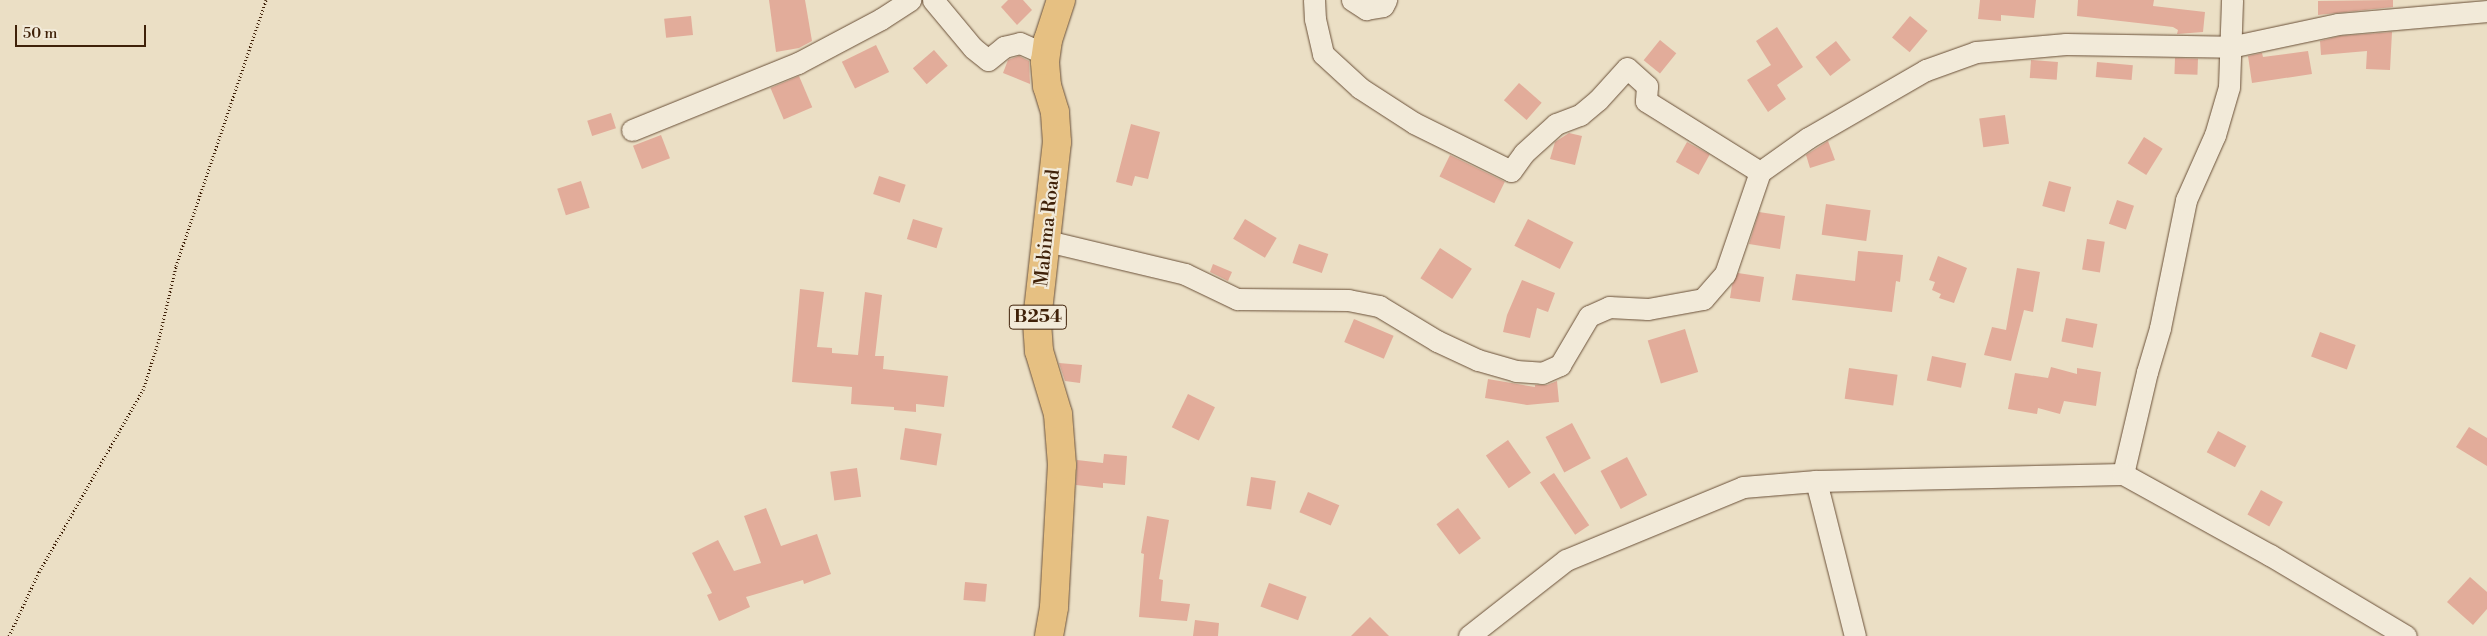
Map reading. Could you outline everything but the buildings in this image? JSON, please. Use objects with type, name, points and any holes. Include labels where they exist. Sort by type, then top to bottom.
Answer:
[{"type":"main road","name":"Mabima Road","points":[[1049,636],[1054,607],[1062,465],[1058,414],[1039,352],[1037,320],[1057,142],[1055,112],[1047,86],[1046,54],[1048,40],[1061,0]]},
{"type":"street","points":[[632,130],[798,63],[881,19],[910,0]]},
{"type":"street","points":[[933,0],[973,48],[988,60],[1004,47],[1020,43],[1046,54]]},
{"type":"street","points":[[1314,0],[1315,19],[1323,54],[1360,88],[1414,123],[1511,171],[1524,153],[1556,124],[1580,115],[1598,100],[1627,68],[1647,86],[1646,101],[1760,172]]},
{"type":"street","points":[[1352,0],[1366,9],[1383,6],[1386,0]]},
{"type":"street","points":[[2123,474],[2147,372],[2160,328],[2184,207],[2215,136],[2229,87],[2232,0]]},
{"type":"street","points":[[1047,240],[1185,274],[1237,299],[1348,300],[1379,306],[1437,341],[1478,360],[1516,371],[1542,373],[1560,366],[1589,316],[1608,307],[1648,309],[1702,299],[1725,274],[1760,172],[1808,138],[1926,70],[1976,52],[2066,44],[2230,47],[2338,24],[2487,11]]},
{"type":"street","points":[[1469,636],[1566,560],[1743,487],[1816,481],[2123,474],[2270,555],[2406,636]]},
{"type":"street","points":[[1816,481],[1855,636]]},
{"type":"path","points":[[9,636],[40,572],[142,390],[158,343],[176,266],[266,0]]}]
